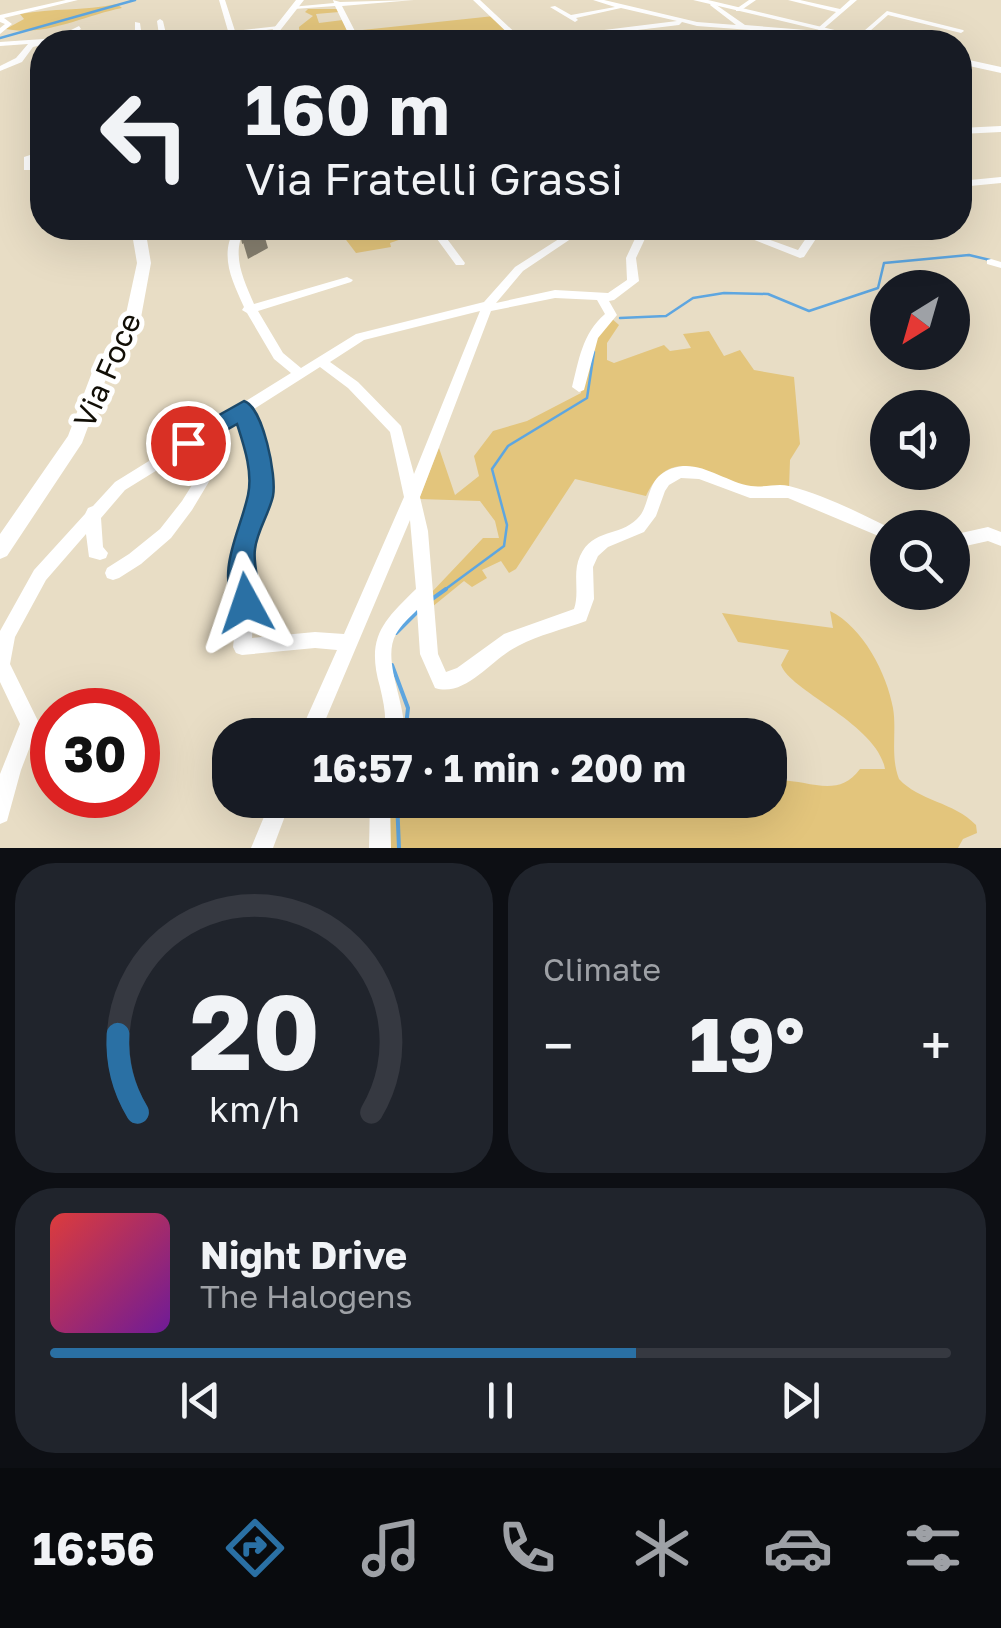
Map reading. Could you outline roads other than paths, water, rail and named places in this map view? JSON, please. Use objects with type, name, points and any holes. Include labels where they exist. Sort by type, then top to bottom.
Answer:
[{"type":"main road","points":[[705,2],[825,30]]},
{"type":"main road","points":[[279,28],[297,4]]},
{"type":"main road","points":[[972,64],[1001,70]]},
{"type":"main road","name":"Via Foce","points":[[0,550],[76,438],[102,367],[132,323],[144,263],[140,240]]},
{"type":"street","points":[[0,18],[75,0]]},
{"type":"street","points":[[222,0],[231,30]]},
{"type":"street","points":[[297,4],[411,0]]},
{"type":"street","points":[[476,0],[510,30]]},
{"type":"street","points":[[596,0],[690,22],[764,30]]},
{"type":"street","points":[[738,10],[753,0]]},
{"type":"street","points":[[820,29],[854,0]]},
{"type":"street","points":[[777,19],[798,1],[841,11]]},
{"type":"street","points":[[705,2],[744,29]]},
{"type":"street","points":[[337,4],[350,30]]},
{"type":"street","points":[[553,8],[570,16],[579,30]]},
{"type":"street","points":[[570,16],[621,8]]},
{"type":"street","points":[[869,30],[887,13],[961,30]]},
{"type":"street","points":[[0,18],[8,24],[0,32]]},
{"type":"street","points":[[160,21],[162,30]]},
{"type":"street","points":[[618,30],[690,22]]},
{"type":"street","points":[[137,23],[138,30]]},
{"type":"street","points":[[74,30],[80,28]]},
{"type":"street","points":[[260,30],[279,28]]},
{"type":"street","points":[[0,44],[30,42]]},
{"type":"street","points":[[0,69],[20,60],[30,46]]},
{"type":"street","points":[[972,131],[1001,129]]},
{"type":"street","points":[[27,168],[30,158]]},
{"type":"street","points":[[972,183],[1001,180]]},
{"type":"street","points":[[236,240],[231,256],[246,290],[248,310],[286,366],[301,373]]},
{"type":"street","points":[[443,240],[460,263]]},
{"type":"street","points":[[316,718],[414,494],[488,306],[520,269],[564,240]]},
{"type":"street","points":[[0,814],[10,770],[30,722],[29,713],[6,680],[2,652],[40,575],[120,486],[375,331],[555,294],[610,297],[634,281],[631,258],[639,240]]},
{"type":"street","points":[[761,240],[800,255],[810,240]]},
{"type":"street","points":[[248,310],[346,280]]},
{"type":"street","points":[[579,387],[586,349],[600,322],[611,315],[601,297]]},
{"type":"street","points":[[323,363],[353,385],[392,423],[414,494],[429,654],[440,682],[462,676],[510,640],[580,615],[588,601],[582,574],[589,554],[602,541],[640,526],[648,517],[656,488],[678,472],[691,471],[748,492],[786,491],[870,526]]},
{"type":"street","points":[[244,409],[259,458],[262,492],[242,549],[246,603],[242,647],[315,640],[349,644]]},
{"type":"street","points":[[113,573],[155,548],[175,528],[222,450],[212,428]]},
{"type":"street","points":[[93,512],[95,552],[100,553]]},
{"type":"street","points":[[970,538],[988,534],[1001,539]]},
{"type":"street","points":[[398,718],[385,675],[383,647],[389,630],[425,600]]},
{"type":"street","points":[[262,848],[274,818]]},
{"type":"street","points":[[380,818],[380,848]]},
{"type":"waterway","points":[[0,38],[135,0]]},
{"type":"waterway","points":[[620,318],[666,316],[693,298],[724,293],[768,294],[809,311],[878,288],[884,263],[969,255],[990,260]]},
{"type":"waterway","points":[[443,591],[504,546],[507,525],[492,469],[508,446],[587,398],[594,352]]},
{"type":"waterway","points":[[432,599],[446,589]]},
{"type":"waterway","points":[[396,633],[418,611]]},
{"type":"waterway","points":[[392,665],[408,708],[407,718]]},
{"type":"waterway","points":[[398,818],[399,848]]}]
